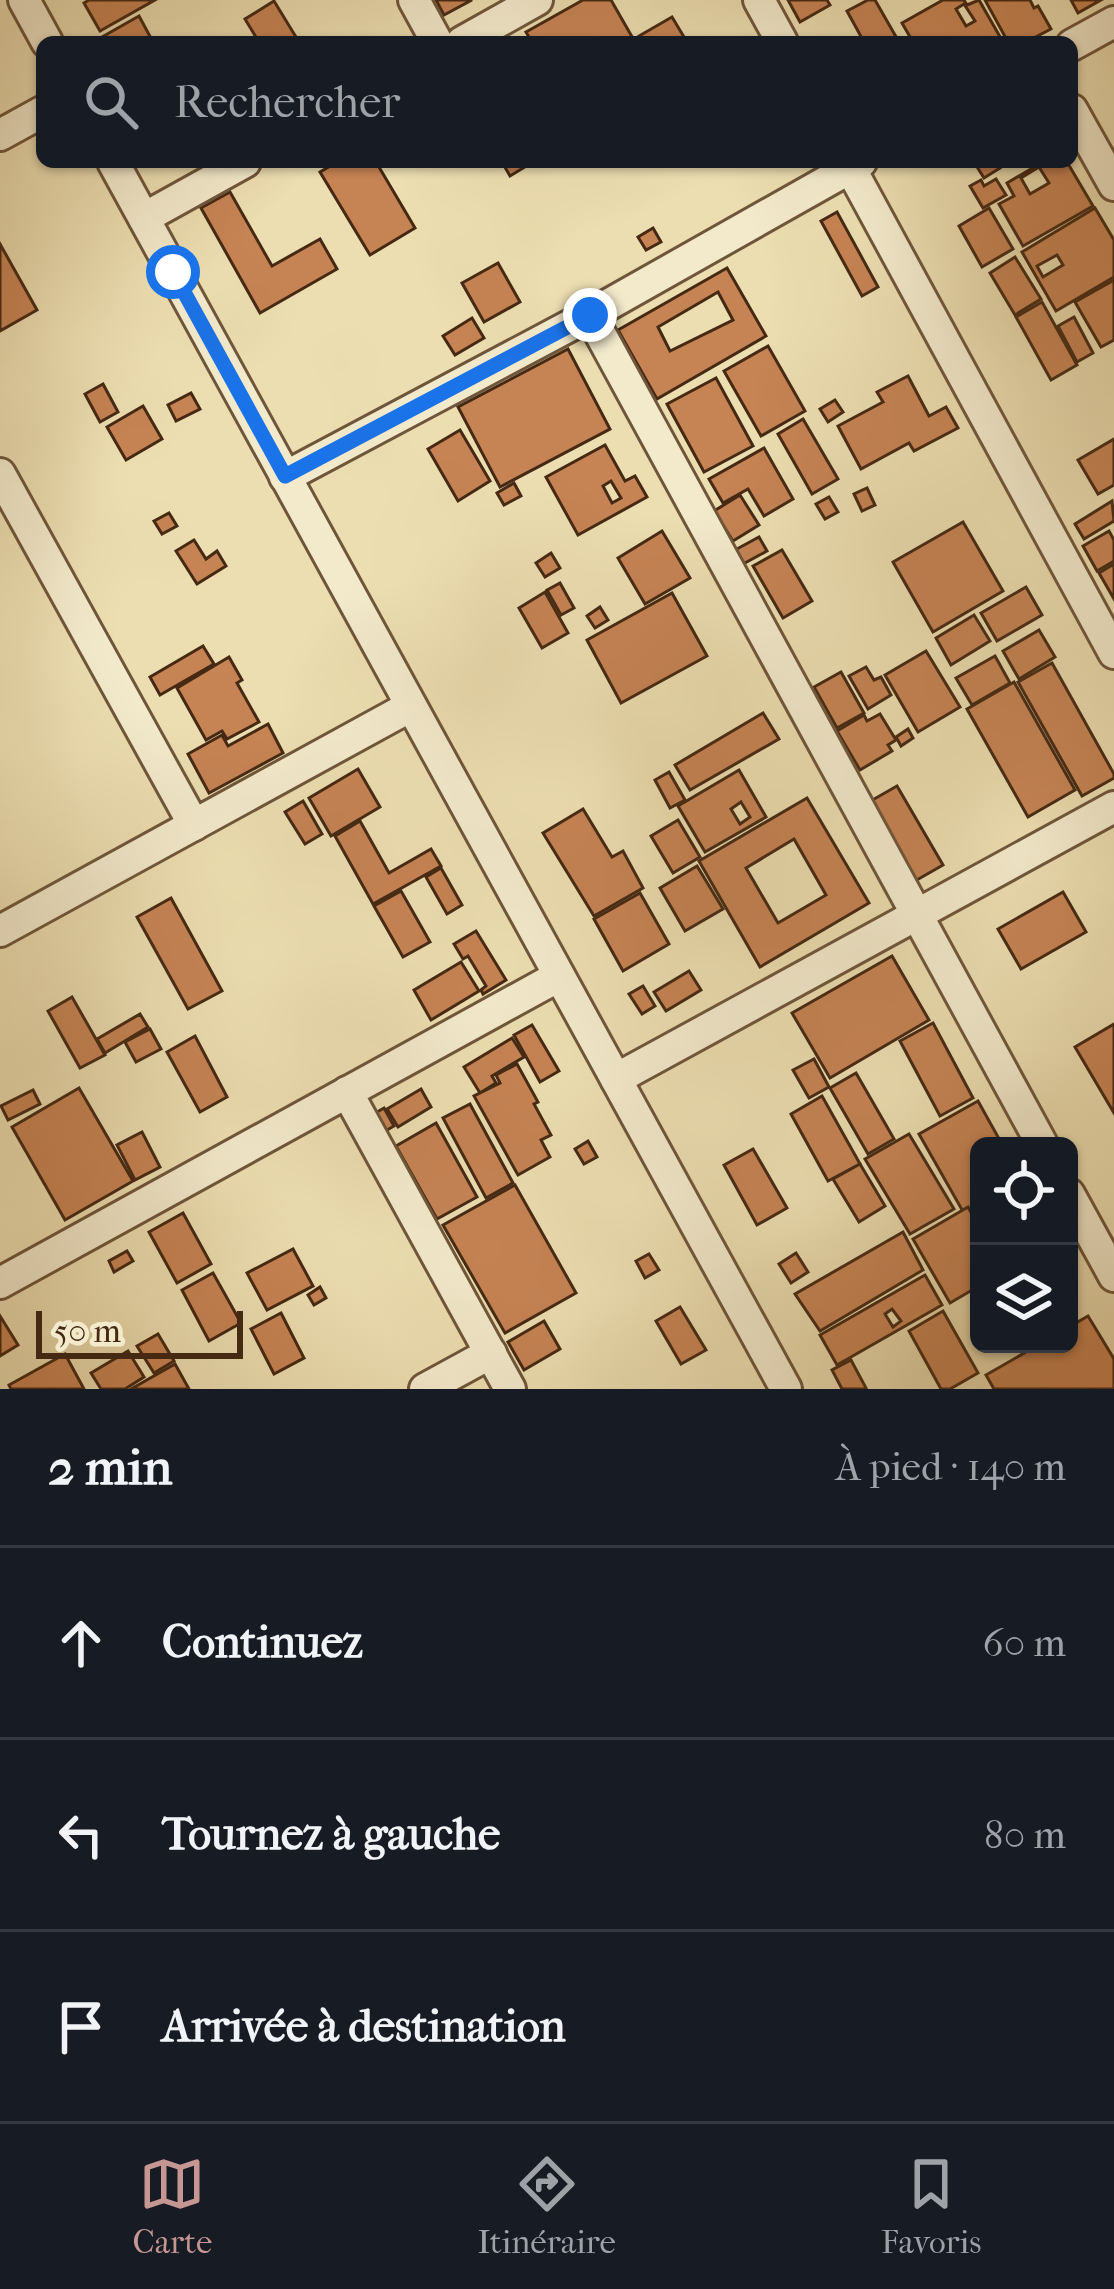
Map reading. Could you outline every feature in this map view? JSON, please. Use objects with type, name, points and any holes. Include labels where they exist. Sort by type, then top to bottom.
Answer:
[{"type":"street","points":[[24,0],[44,36]]},
{"type":"street","points":[[414,0],[434,36]]},
{"type":"street","points":[[473,36],[537,0]]},
{"type":"street","points":[[759,0],[779,36]]},
{"type":"street","points":[[1078,42],[1114,22]]},
{"type":"street","points":[[0,136],[36,115]]},
{"type":"street","points":[[1078,121],[1114,185]]},
{"type":"street","points":[[116,168],[786,1389]]},
{"type":"street","points":[[144,218],[234,168]]},
{"type":"street","points":[[285,476],[590,315],[846,168]]},
{"type":"street","points":[[855,168],[1114,653]]},
{"type":"street","points":[[590,315],[1038,1137]]},
{"type":"street","points":[[4,491],[194,825]]},
{"type":"street","points":[[0,931],[411,706]]},
{"type":"street","points":[[616,1079],[1114,807]]},
{"type":"street","points":[[0,1283],[560,976]]},
{"type":"street","points":[[347,1092],[510,1389]]},
{"type":"street","points":[[1078,1210],[1114,1276]]},
{"type":"street","points":[[425,1389],[490,1353]]},
{"type":"building","points":[[155,0],[100,31],[84,3]]},
{"type":"building","points":[[436,0],[472,0],[444,15]]},
{"type":"building","points":[[583,0],[611,0],[632,36],[528,36],[526,32]]},
{"type":"building","points":[[788,0],[827,0],[830,5],[800,22]]},
{"type":"building","points":[[875,0],[896,36],[861,36],[847,11]]},
{"type":"building","points":[[943,0],[964,0],[967,5],[979,0],[1000,36],[910,36],[902,23]],"holes":[[[964,4],[975,21],[966,26],[956,9]]]},
{"type":"building","points":[[985,0],[1030,0],[1051,29],[1038,36],[1005,36]]},
{"type":"building","points":[[1071,0],[1101,0],[1078,13]]},
{"type":"building","points":[[274,1],[295,36],[255,36],[245,19]]},
{"type":"building","points":[[139,16],[150,36],[104,36]]},
{"type":"building","points":[[672,17],[683,36],[639,36]]},
{"type":"building","points":[[380,168],[415,228],[370,255],[320,172]]},
{"type":"building","points":[[978,168],[1000,168],[984,178]]},
{"type":"building","points":[[1033,168],[1037,168],[1021,178],[1030,194],[1049,183],[1040,168],[1071,168],[1093,206],[1023,246],[999,204],[1014,196],[1007,183]]},
{"type":"building","points":[[996,179],[1006,195],[983,208],[970,186],[981,180],[984,186]]},
{"type":"building","points":[[230,192],[272,266],[320,239],[337,269],[260,313],[201,208]]},
{"type":"building","points":[[989,208],[1013,249],[982,267],[959,226]]},
{"type":"building","points":[[1095,208],[1114,240],[1114,277],[1056,311],[1022,252]],"holes":[[[1057,255],[1063,265],[1043,277],[1037,266]]]},
{"type":"building","points":[[837,212],[878,287],[862,296],[821,221]]},
{"type":"building","points":[[653,228],[661,242],[646,250],[638,237]]},
{"type":"building","points":[[0,244],[37,310],[0,331]]},
{"type":"building","points":[[1015,257],[1041,299],[1015,315],[990,273]]},
{"type":"building","points":[[498,263],[520,302],[484,322],[462,283]]},
{"type":"building","points":[[727,268],[766,336],[657,399],[618,330]],"holes":[[[718,292],[733,320],[670,351],[658,327]]]},
{"type":"building","points":[[1114,280],[1114,340],[1101,347],[1075,302]]},
{"type":"building","points":[[1042,302],[1077,365],[1051,380],[1016,317]]},
{"type":"building","points":[[1074,317],[1093,353],[1077,362],[1058,326]]},
{"type":"building","points":[[472,318],[484,338],[455,355],[443,336]]},
{"type":"building","points":[[768,346],[805,411],[761,436],[724,371]]},
{"type":"building","points":[[568,349],[610,429],[500,487],[458,407]]},
{"type":"building","points":[[908,376],[929,416],[946,407],[958,428],[914,451],[909,443],[861,469],[838,426],[883,402],[877,392]]},
{"type":"building","points":[[716,378],[753,446],[704,472],[667,404]]},
{"type":"building","points":[[103,384],[118,412],[100,422],[85,394]]},
{"type":"building","points":[[191,393],[200,409],[176,421],[168,405]]},
{"type":"building","points":[[835,400],[843,412],[828,422],[820,409]]},
{"type":"building","points":[[143,406],[162,439],[126,460],[107,427]]},
{"type":"building","points":[[803,419],[838,479],[812,494],[778,434]]},
{"type":"building","points":[[460,430],[490,481],[458,501],[428,449]]},
{"type":"building","points":[[1114,439],[1114,485],[1098,494],[1078,460]]},
{"type":"building","points":[[605,445],[625,481],[635,476],[647,497],[578,535],[546,477]],"holes":[[[611,481],[621,498],[612,503],[603,486]]]},
{"type":"building","points":[[764,448],[793,499],[764,516],[748,489],[723,503],[709,479]]},
{"type":"building","points":[[514,483],[521,496],[504,505],[497,493]]},
{"type":"building","points":[[867,488],[875,505],[862,511],[854,494]]},
{"type":"building","points":[[740,495],[759,525],[733,541],[714,511]]},
{"type":"building","points":[[829,497],[838,512],[825,519],[816,504]]},
{"type":"building","points":[[1112,501],[1114,521],[1084,539],[1075,524]]},
{"type":"building","points":[[169,513],[177,526],[162,534],[154,521]]},
{"type":"building","points":[[963,522],[1003,591],[933,632],[893,562]]},
{"type":"building","points":[[662,531],[690,578],[645,604],[618,558]]},
{"type":"building","points":[[1109,531],[1114,561],[1097,571],[1083,546]]},
{"type":"building","points":[[759,537],[767,551],[743,564],[735,550]]},
{"type":"building","points":[[194,540],[206,559],[217,551],[226,566],[197,584],[176,551]]},
{"type":"building","points":[[782,550],[812,601],[783,618],[753,566]]},
{"type":"building","points":[[551,553],[560,568],[545,577],[536,563]]},
{"type":"building","points":[[1114,564],[1114,599],[1099,573]]},
{"type":"building","points":[[560,583],[574,608],[561,615],[547,590]]},
{"type":"building","points":[[1026,587],[1042,615],[997,641],[981,613]]},
{"type":"building","points":[[545,592],[568,633],[542,648],[519,608]]},
{"type":"building","points":[[672,593],[707,656],[621,703],[587,640]]},
{"type":"building","points":[[600,607],[608,620],[595,628],[587,616]]},
{"type":"building","points":[[974,615],[990,641],[951,665],[936,638]]},
{"type":"building","points":[[1039,630],[1055,657],[1019,679],[1003,651]]},
{"type":"building","points":[[203,646],[214,664],[160,695],[150,677]]},
{"type":"building","points":[[926,651],[960,707],[918,732],[885,675]]},
{"type":"building","points":[[995,656],[1010,683],[972,705],[956,678]]},
{"type":"building","points":[[229,657],[242,680],[237,683],[259,722],[227,739],[222,731],[206,740],[177,688]]},
{"type":"building","points":[[1052,663],[1114,774],[1082,796],[1018,682]]},
{"type":"building","points":[[866,667],[874,680],[881,677],[891,695],[868,709],[849,676]]},
{"type":"building","points":[[841,672],[864,713],[837,728],[814,687]]},
{"type":"building","points":[[1014,682],[1075,790],[1028,817],[967,709]]},
{"type":"building","points":[[763,713],[779,739],[690,790],[675,765]]},
{"type":"building","points":[[880,714],[896,740],[888,745],[892,751],[860,770],[837,731],[864,715],[867,721]]},
{"type":"building","points":[[268,724],[283,753],[209,793],[188,754],[222,735],[228,746]]},
{"type":"building","points":[[908,729],[913,738],[901,746],[896,737]]},
{"type":"building","points":[[358,769],[380,807],[331,836],[309,798]]},
{"type":"building","points":[[739,770],[766,817],[705,852],[678,806]],"holes":[[[741,802],[750,817],[740,824],[731,809]]]},
{"type":"building","points":[[669,772],[685,800],[670,808],[655,780]]},
{"type":"building","points":[[897,786],[943,865],[915,881],[869,802]]},
{"type":"building","points":[[807,798],[869,903],[760,967],[699,861]],"holes":[[[794,839],[826,895],[778,923],[746,868]]]},
{"type":"building","points":[[303,801],[322,834],[305,844],[285,812]]},
{"type":"building","points":[[583,809],[612,857],[623,851],[643,888],[594,916],[543,833]]},
{"type":"building","points":[[678,820],[700,857],[673,873],[651,836]]},
{"type":"building","points":[[360,821],[389,873],[431,849],[441,866],[373,904],[335,836]]},
{"type":"building","points":[[697,866],[723,909],[685,931],[660,888]]},
{"type":"building","points":[[441,868],[462,905],[447,914],[426,877]]},
{"type":"building","points":[[401,891],[430,942],[403,957],[374,906]]},
{"type":"building","points":[[1063,892],[1086,932],[1021,969],[998,929]]},
{"type":"building","points":[[640,893],[669,944],[623,971],[594,919]]},
{"type":"building","points":[[171,898],[222,991],[188,1009],[137,917]]},
{"type":"building","points":[[476,931],[506,980],[483,994],[486,986],[468,956],[463,959],[454,944]]},
{"type":"building","points":[[892,956],[929,1020],[830,1078],[792,1013]]},
{"type":"building","points":[[461,962],[479,991],[431,1020],[414,990]]},
{"type":"building","points":[[689,971],[701,990],[666,1011],[654,992]]},
{"type":"building","points":[[643,986],[655,1006],[642,1014],[629,994]]},
{"type":"building","points":[[72,997],[105,1055],[80,1068],[48,1011]]},
{"type":"building","points":[[140,1014],[148,1027],[105,1053],[97,1039]]},
{"type":"building","points":[[933,1023],[973,1098],[940,1116],[900,1041]]},
{"type":"building","points":[[1114,1024],[1114,1113],[1075,1047]]},
{"type":"building","points":[[532,1025],[559,1071],[540,1082],[514,1035]]},
{"type":"building","points":[[150,1029],[161,1049],[136,1062],[125,1042]]},
{"type":"building","points":[[195,1036],[227,1097],[200,1112],[167,1052]]},
{"type":"building","points":[[512,1038],[524,1057],[492,1076],[496,1083],[480,1093],[464,1067]]},
{"type":"building","points":[[814,1059],[829,1087],[809,1098],[793,1070]]},
{"type":"building","points":[[517,1064],[551,1135],[541,1140],[550,1157],[518,1175],[474,1096],[500,1083],[496,1075]]},
{"type":"building","points":[[856,1073],[894,1139],[868,1154],[830,1088]]},
{"type":"building","points":[[79,1088],[133,1181],[65,1220],[12,1127]]},
{"type":"building","points":[[421,1089],[431,1107],[398,1127],[387,1109]]},
{"type":"building","points":[[33,1090],[40,1104],[8,1120],[1,1106]]},
{"type":"building","points":[[822,1096],[860,1164],[828,1181],[791,1114]]},
{"type":"building","points":[[978,1101],[998,1137],[970,1137],[970,1212],[965,1215],[919,1134]]},
{"type":"building","points":[[470,1104],[513,1183],[486,1198],[443,1118]]},
{"type":"building","points":[[384,1108],[394,1126],[375,1137],[365,1119]]},
{"type":"building","points":[[436,1123],[477,1197],[437,1219],[396,1146]]},
{"type":"building","points":[[142,1132],[160,1167],[135,1180],[117,1145]]},
{"type":"building","points":[[909,1134],[954,1209],[910,1234],[865,1159]]},
{"type":"building","points":[[588,1141],[597,1157],[584,1164],[575,1149]]},
{"type":"building","points":[[753,1149],[787,1208],[757,1225],[724,1165]]},
{"type":"building","points":[[860,1164],[885,1206],[859,1222],[833,1179]]},
{"type":"building","points":[[515,1185],[576,1293],[505,1333],[443,1225]]},
{"type":"building","points":[[968,1207],[970,1291],[950,1303],[913,1239]]},
{"type":"building","points":[[183,1213],[211,1264],[177,1283],[149,1232]]},
{"type":"building","points":[[903,1232],[923,1270],[820,1331],[795,1294]]},
{"type":"building","points":[[293,1249],[313,1286],[267,1310],[247,1273]]},
{"type":"building","points":[[127,1251],[133,1261],[114,1272],[109,1261]]},
{"type":"building","points":[[796,1253],[808,1272],[791,1283],[779,1264]]},
{"type":"building","points":[[649,1254],[659,1270],[645,1278],[636,1261]]},
{"type":"building","points":[[213,1273],[241,1323],[209,1341],[182,1290]]},
{"type":"building","points":[[925,1275],[942,1305],[837,1365],[820,1335]],"holes":[[[892,1309],[901,1321],[893,1327],[885,1314]]]},
{"type":"building","points":[[320,1287],[326,1298],[314,1305],[308,1295]]},
{"type":"building","points":[[680,1307],[706,1350],[681,1364],[656,1321]]},
{"type":"building","points":[[943,1311],[978,1373],[950,1389],[941,1389],[909,1331]]},
{"type":"building","points":[[281,1313],[304,1358],[274,1374],[251,1329]]},
{"type":"building","points":[[0,1316],[18,1345],[0,1356]]},
{"type":"building","points":[[1088,1316],[1114,1359],[1114,1389],[994,1389],[986,1375],[1024,1353],[1078,1353],[1078,1322]]},
{"type":"building","points":[[544,1321],[560,1349],[524,1370],[508,1342]]},
{"type":"building","points":[[158,1334],[174,1361],[154,1373],[137,1346]]},
{"type":"building","points":[[128,1351],[144,1377],[125,1389],[101,1389],[91,1373]]},
{"type":"building","points":[[65,1354],[84,1389],[11,1389],[9,1385]]},
{"type":"building","points":[[851,1360],[864,1389],[842,1389],[832,1370]]},
{"type":"building","points":[[175,1364],[189,1389],[131,1389]]},
{"type":"route","points":[[173,272],[285,476],[590,315]]}]
